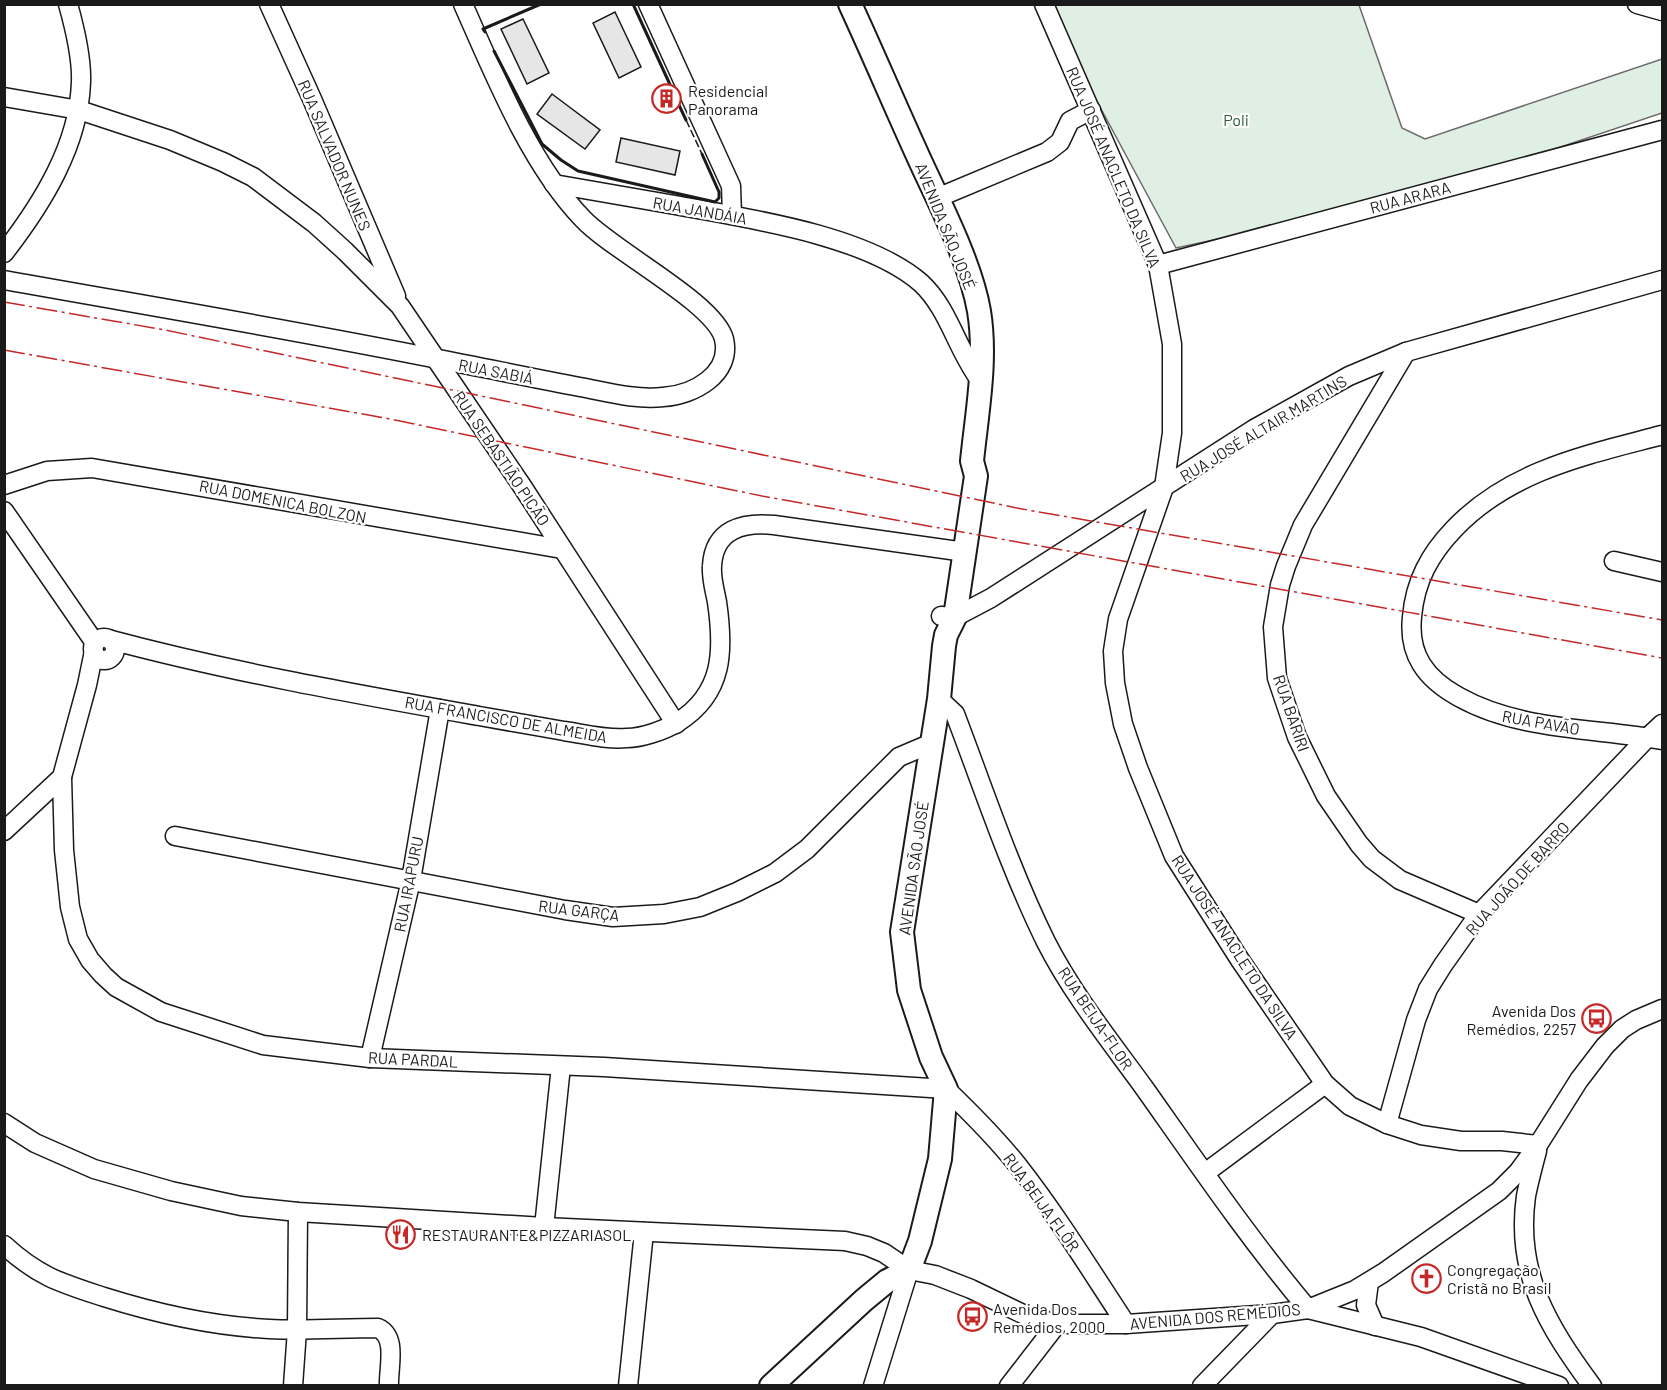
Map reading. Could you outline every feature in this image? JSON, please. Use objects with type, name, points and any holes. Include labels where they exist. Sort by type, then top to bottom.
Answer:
[{"type":"main road","name":"AVENIDA SÃO JOSÉ","points":[[851,5],[937,198],[970,279],[979,309],[982,349],[972,461],[961,474],[958,551],[939,699],[902,932],[909,990],[931,1056],[946,1089],[940,1158],[920,1241],[909,1270]]},
{"type":"main road","points":[[771,1386],[864,1300],[887,1281],[909,1270]]},
{"type":"street","points":[[4,253],[28,222],[51,183],[79,111],[80,69],[76,36],[68,4]]},
{"type":"street","name":"RUA SALVADOR NUNES","points":[[269,4],[400,306]]},
{"type":"street","points":[[463,4],[507,100],[554,183]]},
{"type":"street","points":[[648,4],[731,186],[732,215]]},
{"type":"street","name":"RUA JOSÉ ANACLETO DA SILVA","points":[[1044,4],[1158,265],[1172,344],[1172,433],[1164,487],[1118,619],[1113,651],[1115,683],[1123,724],[1138,768],[1174,856],[1240,960],[1325,1084],[1350,1106],[1387,1124],[1421,1135],[1538,1145]]},
{"type":"street","points":[[1637,4],[1662,11]]},
{"type":"street","name":"RUA SEBASTIÃO PICÃO","points":[[4,97],[79,111],[170,140],[254,177],[314,223],[345,251],[400,306],[522,486],[676,724]]},
{"type":"street","points":[[937,198],[1047,152],[1060,142],[1070,121],[1091,110]]},
{"type":"street","name":"RUA ARARA","points":[[1158,265],[1662,130]]},
{"type":"street","name":"RUA JANDÁIA","points":[[554,183],[754,219],[833,240],[880,258],[902,270],[933,296],[967,363],[980,380]]},
{"type":"street","name":"RUA SABIÁ","points":[[4,280],[436,358],[628,396],[663,398],[678,394],[699,385],[718,372],[724,358],[724,341],[722,332],[712,318],[688,297],[597,232],[583,219],[554,183]]},
{"type":"street","points":[[345,251],[370,236]]},
{"type":"street","name":"RUA JOSÉ ALTAIR MARTINS","points":[[948,623],[991,598],[1254,429],[1349,376],[1406,352],[1662,280]]},
{"type":"street","name":"RUA BARIRI","points":[[1406,352],[1303,525],[1286,566],[1280,585],[1273,627],[1277,678],[1297,737],[1326,796],[1372,859],[1401,880],[1479,914]]},
{"type":"street","name":"RUA PAVÃO","points":[[1655,739],[1504,717],[1478,707],[1441,686],[1428,674],[1419,661],[1411,624],[1418,583],[1429,558],[1468,513],[1524,477],[1554,464],[1662,435]]},
{"type":"street","name":"RUA DOMENICA BOLZON","points":[[4,485],[47,471],[92,468],[562,549]]},
{"type":"street","points":[[4,512],[104,649],[87,685],[62,777],[4,831]]},
{"type":"street","name":"RUA FRANCISCO DE ALMEIDA","points":[[104,649],[138,647],[208,664],[440,709],[595,736],[627,738],[676,724],[701,704],[710,692],[720,658],[720,625],[712,567],[715,552],[721,540],[729,532],[740,526],[756,523],[958,551]]},
{"type":"street","points":[[1614,561],[1662,573]]},
{"type":"street","points":[[952,593],[991,598]]},
{"type":"street","name":"RUA BEIJA-FLOR","points":[[939,699],[955,714],[1016,876],[1047,944],[1080,997],[1267,1260],[1308,1309]]},
{"type":"street","name":"RUA IRAPURU","points":[[370,1058],[411,880],[440,709]]},
{"type":"street","name":"RUA JOÃO DE BARRO","points":[[1387,1124],[1416,1020],[1428,989],[1479,914],[1655,739],[1662,724]]},
{"type":"street","name":"RUA GARÇA","points":[[175,836],[553,908],[613,917],[664,914],[700,907],[775,873],[807,849],[899,757],[932,743]]},
{"type":"street","name":"RUA PARDAL","points":[[62,777],[64,850],[73,923],[78,939],[90,960],[116,987],[161,1012],[263,1045],[370,1058],[561,1066],[946,1089]]},
{"type":"street","name":"AVENIDA DOS REMÉDIOS","points":[[909,1270],[935,1275],[971,1289],[1027,1316],[1057,1324],[1126,1324],[1272,1314],[1308,1309],[1369,1282],[1499,1191],[1518,1173],[1579,1080],[1605,1046],[1622,1029],[1662,1009]]},
{"type":"street","points":[[544,1227],[561,1066]]},
{"type":"street","points":[[1205,1173],[1325,1084]]},
{"type":"street","name":"RUA BEIJA FLÔR","points":[[946,1089],[983,1124],[1019,1167],[1126,1324]]},
{"type":"street","points":[[4,1123],[35,1143],[94,1169],[171,1191],[229,1204],[298,1212],[544,1227],[845,1241],[867,1246],[884,1253],[909,1270],[873,1386]]},
{"type":"street","points":[[1538,1145],[1526,1196],[1524,1231],[1526,1259],[1533,1288],[1544,1312],[1592,1386]]},
{"type":"street","points":[[293,1386],[297,1330],[298,1212]]},
{"type":"street","points":[[628,1386],[644,1232]]},
{"type":"street","points":[[4,1245],[23,1262],[46,1276],[171,1317],[268,1329],[378,1328],[384,1330],[388,1335],[391,1349],[389,1386]]},
{"type":"street","points":[[1369,1282],[1366,1305],[1375,1326]]},
{"type":"street","points":[[1308,1309],[1421,1336],[1559,1386]]},
{"type":"street","points":[[1202,1386],[1272,1314]]},
{"type":"street","points":[[1009,1386],[1057,1324]]},
{"type":"green space","name":"Poli","points":[[1045,5],[1359,5],[1402,128],[1425,139],[1662,59],[1662,113],[1405,199],[1176,248]]},
{"type":"building","points":[[615,12],[641,67],[619,78],[593,23]]},
{"type":"building","points":[[523,19],[549,73],[527,84],[501,29]]},
{"type":"building","name":"Residencial Panorama","points":[[671,87],[679,104],[663,111],[656,94]]},
{"type":"building","points":[[552,94],[600,130],[585,149],[537,114]]},
{"type":"building","points":[[621,138],[680,151],[675,175],[616,162]]},
{"type":"fence","points":[[686,120],[702,154]]},
{"type":"wall","points":[[485,32],[483,29],[541,4]]},
{"type":"wall","points":[[633,4],[672,89]]},
{"type":"wall","points":[[494,51],[542,144],[578,171],[715,202],[719,198],[719,192],[702,154]]},
{"type":"wall","points":[[678,103],[686,120]]},
{"type":"power","points":[[4,302],[165,330],[1022,509],[1662,620]]},
{"type":"power","points":[[4,350],[385,418],[762,496],[1662,658]]},
{"type":"place","name":"Residencial Panorama","points":[[667,99]]},
{"type":"place","name":"Avenida Dos Remédios, 2257","points":[[1597,1019]]},
{"type":"place","name":"RESTAURANTE&PIZZARIASOL","points":[[401,1234]]},
{"type":"place","name":"Congregação Cristã no Brasil","points":[[1426,1278]]},
{"type":"place","name":"Avenida Dos Remédios, 2000","points":[[972,1317]]}]
